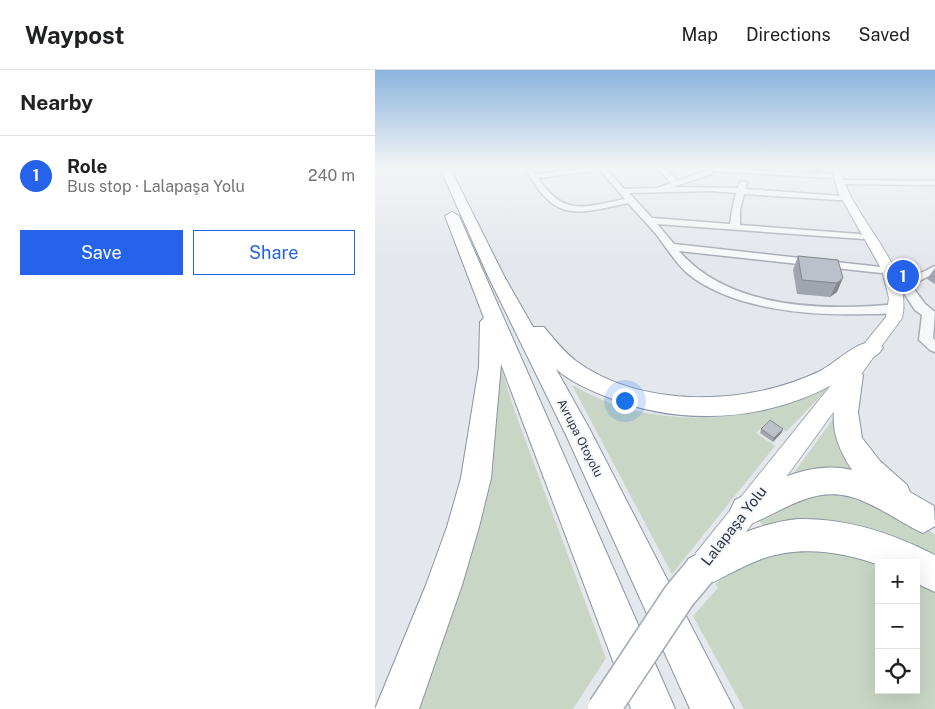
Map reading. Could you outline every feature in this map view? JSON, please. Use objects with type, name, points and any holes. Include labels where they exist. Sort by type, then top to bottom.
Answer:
[{"type":"highway","name":"Avrupa Otoyolu","points":[[449,198],[502,312],[580,436],[712,709]]},
{"type":"highway","name":"Avrupa Otoyolu","points":[[457,198],[653,709]]},
{"type":"highway","points":[[397,709],[444,586],[463,527],[475,478],[488,384],[489,328],[502,312],[536,331],[558,358],[570,368],[608,389],[633,397],[674,406],[728,405],[758,401],[793,392],[829,377],[873,348]]},
{"type":"highway","points":[[852,375],[845,417],[848,440],[855,452],[876,476],[929,521]]},
{"type":"highway","points":[[745,511],[770,498],[809,484],[836,481],[869,489],[893,499],[929,521]]},
{"type":"highway","points":[[700,571],[759,544],[782,537],[835,537],[864,542],[905,559]]},
{"type":"highway","points":[[920,566],[935,574]]},
{"type":"main road","points":[[839,198],[860,237],[891,277]]},
{"type":"main road","points":[[848,198],[887,263],[896,292],[897,308]]},
{"type":"main road","name":"Lalapaşa Yolu","points":[[603,709],[674,604],[873,348],[894,318],[897,308]]},
{"type":"street","points":[[549,198],[560,206],[587,207],[630,200],[692,270],[711,283],[739,296],[792,307],[867,312],[897,308]]},
{"type":"street","points":[[735,227],[738,198]]},
{"type":"street","points":[[649,221],[860,237]]},
{"type":"street","points":[[709,251],[723,226]]},
{"type":"street","points":[[671,247],[891,277],[935,269]]},
{"type":"street","points":[[891,277],[921,307],[933,313],[926,340],[935,347]]},
{"type":"green space","points":[[502,370],[515,412],[606,658],[573,709],[411,709],[450,608],[497,372]]},
{"type":"green space","points":[[832,384],[786,432],[769,420],[756,433],[775,446],[672,574],[572,385],[609,403],[632,410],[658,415],[709,418],[760,411],[809,395]]},
{"type":"green space","points":[[836,415],[867,476],[788,481]]},
{"type":"green space","points":[[842,490],[926,528],[935,535],[935,561],[767,531],[759,521],[768,512],[797,498]]},
{"type":"green space","points":[[829,549],[875,563],[875,694],[920,694],[920,580],[935,588],[935,709],[744,709],[693,616],[718,588],[715,584],[742,564],[770,551]]},
{"type":"building","points":[[798,256],[838,260],[843,278],[837,283],[802,280]]},
{"type":"building","points":[[770,420],[783,429],[774,438],[761,429]]},
{"type":"place","name":"Role","points":[[903,276]]}]
